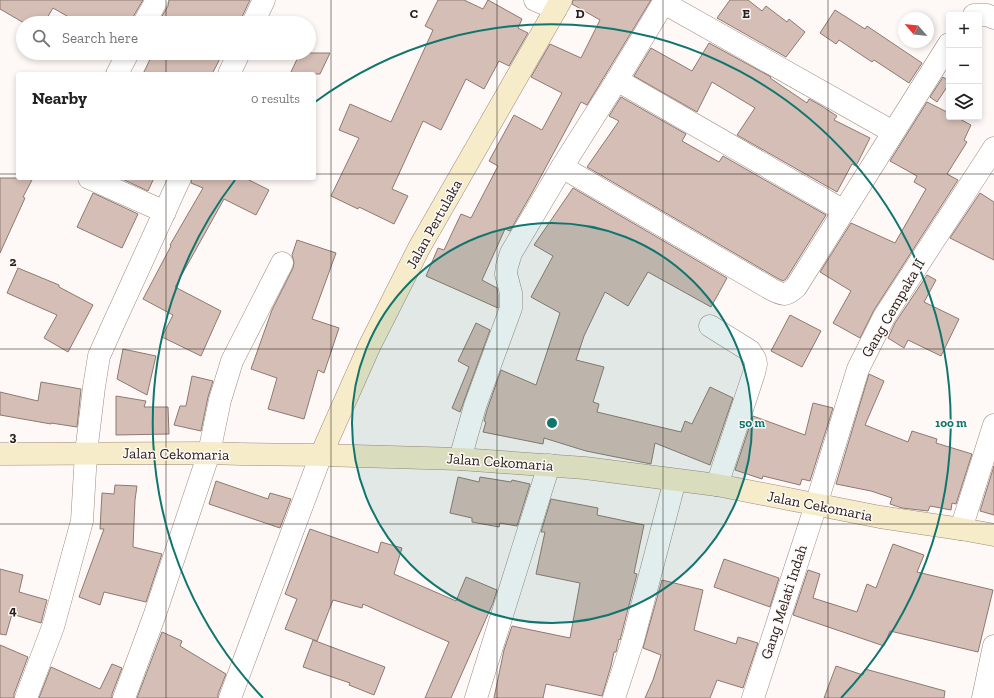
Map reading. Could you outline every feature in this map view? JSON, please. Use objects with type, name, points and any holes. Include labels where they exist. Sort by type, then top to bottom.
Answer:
[{"type":"street","points":[[148,16],[156,0]]},
{"type":"street","points":[[256,16],[264,0]]},
{"type":"street","points":[[534,0],[559,5]]},
{"type":"street","points":[[460,459],[475,406],[511,308],[511,294],[506,274],[511,253],[562,167],[663,5],[666,4],[893,132]]},
{"type":"street","name":"Jalan Pertulaka","points":[[321,454],[369,347],[419,248],[559,5]]},
{"type":"street","points":[[982,15],[987,15],[994,18]]},
{"type":"street","points":[[562,167],[781,294],[789,294],[796,287],[946,48]]},
{"type":"street","points":[[118,72],[124,60]]},
{"type":"street","points":[[230,72],[236,60]]},
{"type":"street","points":[[617,80],[844,211]]},
{"type":"street","name":"Gang Cempaka II","points":[[816,505],[858,369],[884,317],[994,148]]},
{"type":"street","points":[[93,180],[165,212]]},
{"type":"street","points":[[26,698],[53,627],[82,521],[86,453],[94,387],[100,356],[179,180]]},
{"type":"street","points":[[124,698],[155,614],[209,453],[220,400],[232,361],[282,262]]},
{"type":"street","points":[[710,326],[750,350],[755,358],[756,364],[716,485]]},
{"type":"street","points":[[961,529],[994,425]]},
{"type":"street","name":"Jalan Cekomaria","points":[[0,454],[321,454],[460,459],[586,468],[716,485],[880,517],[994,535]]},
{"type":"street","points":[[230,698],[321,454]]},
{"type":"street","points":[[476,698],[549,465]]},
{"type":"street","points":[[614,698],[633,640],[675,480]]},
{"type":"street","name":"Gang Melati Indah","points":[[753,698],[816,505]]},
{"type":"street","points":[[983,698],[994,646]]},
{"type":"building","points":[[0,0],[143,0],[134,16],[67,16],[53,8],[48,16],[16,16],[16,18],[0,9]]},
{"type":"building","points":[[169,0],[250,0],[242,16],[162,16],[168,6]]},
{"type":"building","points":[[438,0],[464,0],[483,9],[488,0],[522,19],[518,28],[528,33],[509,66],[499,61],[484,89],[466,79],[441,130],[423,121],[392,189],[408,196],[394,224],[359,207],[358,209],[331,196],[359,138],[339,130],[350,104],[391,122],[433,30],[425,26]]},
{"type":"building","points":[[573,0],[651,0],[587,105],[581,102],[510,231],[505,229],[482,280],[497,288],[498,308],[426,276],[438,248],[444,250],[461,214],[471,218],[498,166],[489,161],[514,115],[542,130],[562,93],[531,77],[550,44],[581,58],[600,20],[572,4]]},
{"type":"building","points":[[730,0],[748,0],[762,11],[766,6],[787,22],[789,19],[805,32],[786,57],[717,18]]},
{"type":"building","points":[[835,10],[865,29],[867,26],[922,63],[909,83],[874,60],[872,62],[839,40],[836,44],[820,33]]},
{"type":"building","points":[[709,43],[771,77],[770,78],[807,103],[809,99],[820,105],[837,116],[834,120],[870,138],[856,166],[852,164],[837,192],[737,135],[755,108],[712,82],[697,112],[634,76],[651,48],[692,71]]},
{"type":"building","points":[[316,53],[330,53],[320,74],[316,74],[316,72],[291,72],[297,60],[316,60]]},
{"type":"building","points":[[150,60],[219,60],[213,72],[144,72]]},
{"type":"building","points":[[943,77],[946,79],[946,88],[937,102],[930,97]]},
{"type":"building","points":[[621,97],[686,134],[682,141],[719,162],[723,156],[826,215],[786,279],[783,281],[777,278],[587,167],[619,121],[609,116]]},
{"type":"building","points":[[927,102],[946,112],[946,120],[962,120],[971,125],[964,140],[967,142],[947,174],[958,180],[874,310],[860,338],[833,323],[851,291],[820,272],[851,223],[895,243],[926,189],[914,182],[917,176],[890,161]]},
{"type":"building","points":[[0,178],[32,180],[23,197],[25,198],[0,253]]},
{"type":"building","points":[[124,180],[153,180],[148,191]]},
{"type":"building","points":[[192,180],[249,180],[269,190],[256,215],[224,199],[175,287],[221,311],[201,356],[162,337],[173,315],[143,299],[171,246],[170,245],[203,188],[191,183]]},
{"type":"building","points":[[573,188],[727,278],[711,307],[648,272],[628,306],[605,292],[584,336],[576,360],[604,367],[593,402],[599,404],[597,412],[681,432],[685,421],[692,424],[710,387],[733,398],[710,465],[655,443],[651,464],[586,451],[544,438],[543,444],[483,432],[487,410],[501,370],[536,385],[560,313],[531,297],[553,256],[534,245]]},
{"type":"building","points":[[93,193],[138,214],[122,248],[77,227]]},
{"type":"building","points":[[980,193],[994,202],[994,260],[950,238]]},
{"type":"building","points":[[297,240],[336,253],[312,319],[339,328],[324,373],[318,370],[304,419],[268,409],[277,378],[251,369],[272,310],[293,268],[294,262],[292,255]]},
{"type":"building","points":[[18,268],[59,285],[59,287],[93,305],[68,352],[44,338],[57,315],[7,293]]},
{"type":"building","points":[[927,275],[936,280],[924,302],[959,319],[941,356],[908,340],[904,348],[888,338],[895,323]]},
{"type":"building","points":[[790,315],[821,331],[802,367],[771,351]]},
{"type":"building","points":[[476,323],[490,330],[460,412],[452,408],[469,367],[458,361]]},
{"type":"building","points":[[123,349],[156,356],[147,395],[117,379]]},
{"type":"building","points":[[869,374],[884,381],[865,425],[908,442],[912,431],[937,439],[936,443],[972,454],[956,504],[952,503],[951,510],[930,506],[928,511],[902,508],[890,504],[892,498],[871,491],[836,484]]},
{"type":"building","points":[[192,376],[213,381],[201,431],[174,425],[180,406],[186,406]]},
{"type":"building","points":[[41,382],[81,389],[77,427],[0,415],[0,392],[38,401]]},
{"type":"building","points":[[116,396],[146,401],[144,407],[168,407],[169,434],[116,435]]},
{"type":"building","points":[[813,403],[833,408],[810,481],[802,479],[800,485],[763,476],[762,479],[735,470],[753,416],[805,435]]},
{"type":"building","points":[[994,466],[994,515],[980,511]]},
{"type":"building","points":[[458,477],[479,482],[480,477],[511,482],[512,480],[530,484],[517,526],[500,523],[499,527],[472,522],[472,518],[450,513]]},
{"type":"building","points":[[216,481],[268,499],[270,493],[291,499],[280,528],[209,504]]},
{"type":"building","points":[[115,485],[137,486],[133,547],[162,554],[146,602],[104,592],[100,605],[79,597],[104,529],[100,529],[102,493],[114,494]]},
{"type":"building","points":[[551,499],[598,508],[597,515],[644,525],[634,573],[637,574],[620,640],[619,639],[616,652],[614,652],[602,696],[546,684],[543,698],[494,698],[504,650],[512,626],[570,638],[580,583],[536,574],[545,532],[541,532]]},
{"type":"building","points":[[310,529],[378,553],[381,542],[402,548],[394,574],[456,601],[466,577],[497,590],[493,603],[451,698],[425,698],[449,642],[363,604],[362,608],[333,600],[317,641],[285,629],[297,599],[285,594]]},
{"type":"building","points":[[893,544],[924,555],[917,572],[993,590],[978,652],[890,631],[884,646],[793,615],[808,570],[820,574],[813,598],[857,612],[867,584],[876,588]]},
{"type":"building","points":[[724,559],[779,578],[770,607],[714,587]]},
{"type":"building","points":[[0,569],[23,575],[19,592],[47,600],[41,623],[12,614],[6,635],[0,634]]},
{"type":"building","points":[[662,580],[703,590],[694,630],[736,644],[738,637],[758,643],[743,688],[717,680],[710,698],[645,698],[653,680],[661,655],[643,648]]},
{"type":"building","points":[[162,632],[182,641],[180,646],[226,674],[218,694],[218,698],[137,698]]},
{"type":"building","points":[[313,640],[385,667],[374,695],[349,685],[350,683],[303,667]]},
{"type":"building","points":[[0,645],[28,657],[14,694],[14,698],[0,698]]},
{"type":"building","points":[[112,664],[122,668],[112,694],[112,698],[39,698],[51,667],[100,689]]},
{"type":"building","points":[[836,666],[863,675],[865,669],[945,691],[944,698],[824,698]]}]
